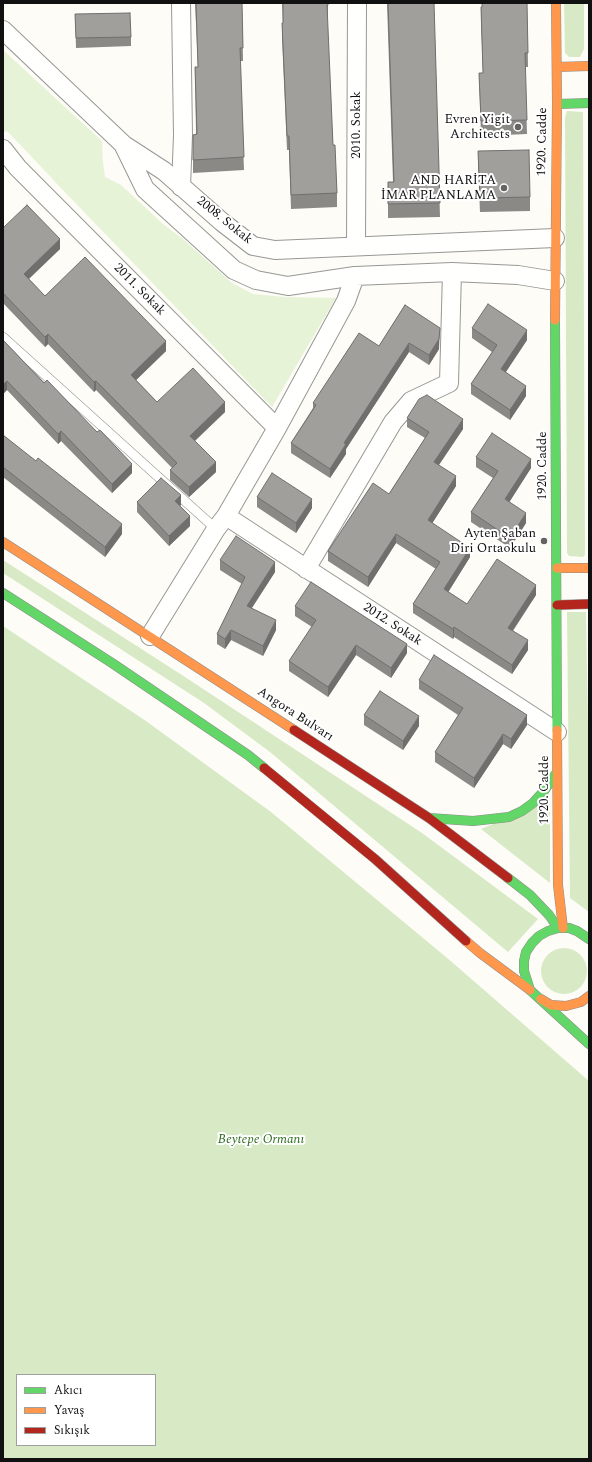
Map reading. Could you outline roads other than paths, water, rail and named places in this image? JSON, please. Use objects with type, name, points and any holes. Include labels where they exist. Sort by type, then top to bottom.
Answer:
[{"type":"main road","name":"1920. Cadde","points":[[556,3],[555,281],[557,772],[558,885],[561,928]]},
{"type":"main road","points":[[556,67],[589,66]]},
{"type":"main road","points":[[556,104],[589,103]]},
{"type":"main road","name":"Angora Bulvarı","points":[[3,542],[429,818],[530,895],[561,928]]},
{"type":"main road","points":[[557,568],[589,568]]},
{"type":"main road","points":[[3,593],[112,663],[248,755],[369,854],[480,953],[530,990],[589,1044]]},
{"type":"main road","points":[[557,605],[589,604]]},
{"type":"main road","points":[[429,818],[473,821],[509,817],[522,811],[533,803],[544,791],[557,772]]},
{"type":"main road","points":[[530,990],[524,972],[524,962],[526,952],[539,936],[548,931],[561,928],[577,931],[589,938]]},
{"type":"main road","points":[[538,998],[551,1005],[566,1006],[581,1002],[589,996]]},
{"type":"street","points":[[181,3],[183,135],[182,187]]},
{"type":"street","name":"2010. Sokak","points":[[356,246],[357,3]]},
{"type":"street","name":"2008. Sokak","points":[[3,30],[124,145],[164,171],[222,222],[253,246],[276,250],[555,238]]},
{"type":"street","points":[[124,145],[145,189],[234,270],[256,280],[288,286],[355,276],[452,272],[518,275],[555,281]]},
{"type":"street","name":"2011. Sokak","points":[[3,149],[18,168],[277,428]]},
{"type":"street","points":[[306,569],[393,422],[411,401],[449,383],[452,272]]},
{"type":"street","points":[[150,636],[221,523],[277,428],[346,301],[355,276]]},
{"type":"street","name":"2012. Sokak","points":[[221,523],[306,569],[557,732]]},
{"type":"lane","points":[[3,337],[221,523]]},
{"type":"place","name":"Evren Yigit Architects","points":[[518,127]]},
{"type":"place","name":"AND HARİTA İMAR PLANLAMA","points":[[504,188]]},
{"type":"place","name":"Ayten Şaban Diri Ortaokulu","points":[[544,541]]},
{"type":"park label","name":"Beytepe Ormanı","points":[[261,1140]]}]
